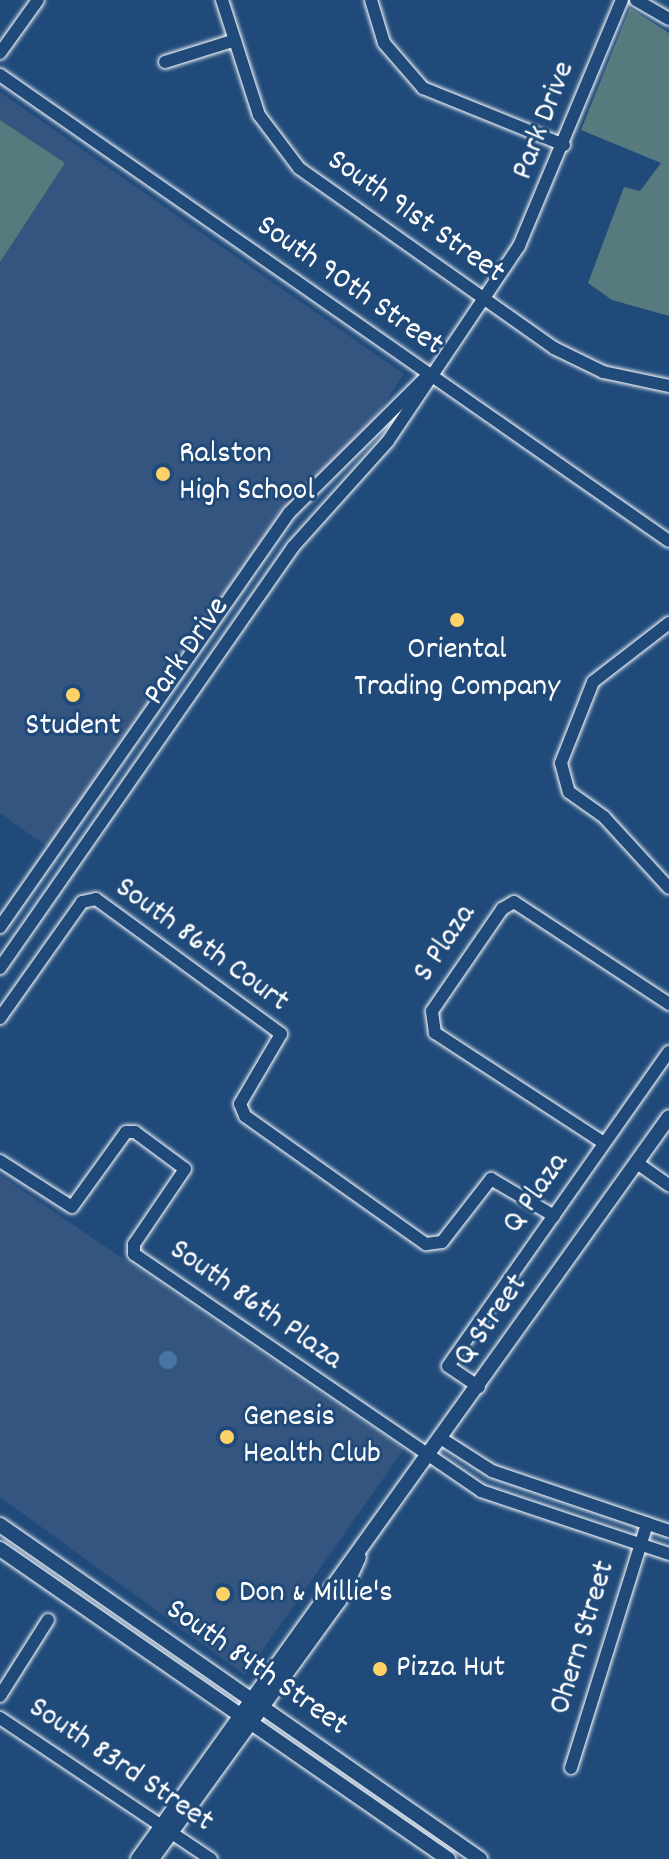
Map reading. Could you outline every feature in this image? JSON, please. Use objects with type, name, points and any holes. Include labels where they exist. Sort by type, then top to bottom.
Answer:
[{"type":"main road","name":"Q Street","points":[[152,1859],[167,1828],[248,1698],[324,1591],[359,1555],[669,1117]]},
{"type":"main road","name":"South 84th Street","points":[[0,1525],[480,1859]]},
{"type":"main road","name":"South 84th Street","points":[[0,1549],[448,1859]]},
{"type":"main road","name":"Q Street","points":[[138,1859],[252,1724],[339,1601],[359,1555]]},
{"type":"street","points":[[0,53],[38,0]]},
{"type":"street","name":"South 91st Street","points":[[222,0],[259,115],[289,158],[483,298],[581,363],[669,386]]},
{"type":"street","points":[[371,0],[384,43],[423,88],[564,145]]},
{"type":"street","name":"Park Drive","points":[[0,968],[293,547],[388,441],[428,375],[532,224],[622,0]]},
{"type":"street","points":[[636,0],[669,19]]},
{"type":"street","points":[[165,62],[235,40]]},
{"type":"street","name":"South 90th Street","points":[[0,75],[669,541]]},
{"type":"street","name":"Park Drive","points":[[0,927],[289,513],[428,375]]},
{"type":"street","points":[[669,623],[593,682],[561,763],[569,792],[604,817],[669,888]]},
{"type":"street","name":"South 86th Court","points":[[0,1018],[88,899],[283,1037],[241,1109],[433,1246],[491,1179],[554,1216]]},
{"type":"street","name":"S Plaza","points":[[604,1143],[435,1033],[432,1011],[505,906],[523,903],[669,1004]]},
{"type":"street","name":"Q Plaza","points":[[479,1387],[448,1366],[669,1052]]},
{"type":"street","name":"South 86th Plaza","points":[[0,1161],[72,1207],[129,1130],[185,1169],[132,1249],[467,1482],[540,1513],[669,1554]]},
{"type":"street","points":[[637,1163],[669,1185]]},
{"type":"street","points":[[442,1439],[480,1463],[546,1492],[669,1531]]},
{"type":"street","points":[[467,1482],[480,1463]]},
{"type":"street","points":[[540,1513],[546,1492]]},
{"type":"street","name":"Ohern Street","points":[[571,1768],[647,1524]]},
{"type":"street","points":[[0,1696],[48,1620]]},
{"type":"street","name":"South 83rd Street","points":[[0,1718],[211,1859]]},
{"type":"shaded area","name":"Ralston High School","points":[[0,92],[404,374],[363,436],[289,513],[53,851],[0,813]]},
{"type":"shaded area","points":[[0,1175],[404,1449],[245,1675],[0,1497]]},
{"type":"shaded area","points":[[168,1351],[177,1360],[168,1369],[159,1360]]},
{"type":"green space","points":[[630,8],[669,33],[669,316],[612,300],[588,283],[624,187],[640,191],[661,163],[581,130]]},
{"type":"green space","points":[[0,120],[65,163],[0,262]]},
{"type":"place","name":"Ralston High School","points":[[163,474]]},
{"type":"place","name":"Oriental Trading Company","points":[[457,620]]},
{"type":"place","name":"Student","points":[[73,695]]},
{"type":"place","name":"Genesis Health Club","points":[[227,1437]]},
{"type":"place","name":"Don & Millie's","points":[[223,1594]]},
{"type":"place","name":"Pizza Hut","points":[[380,1669]]}]
